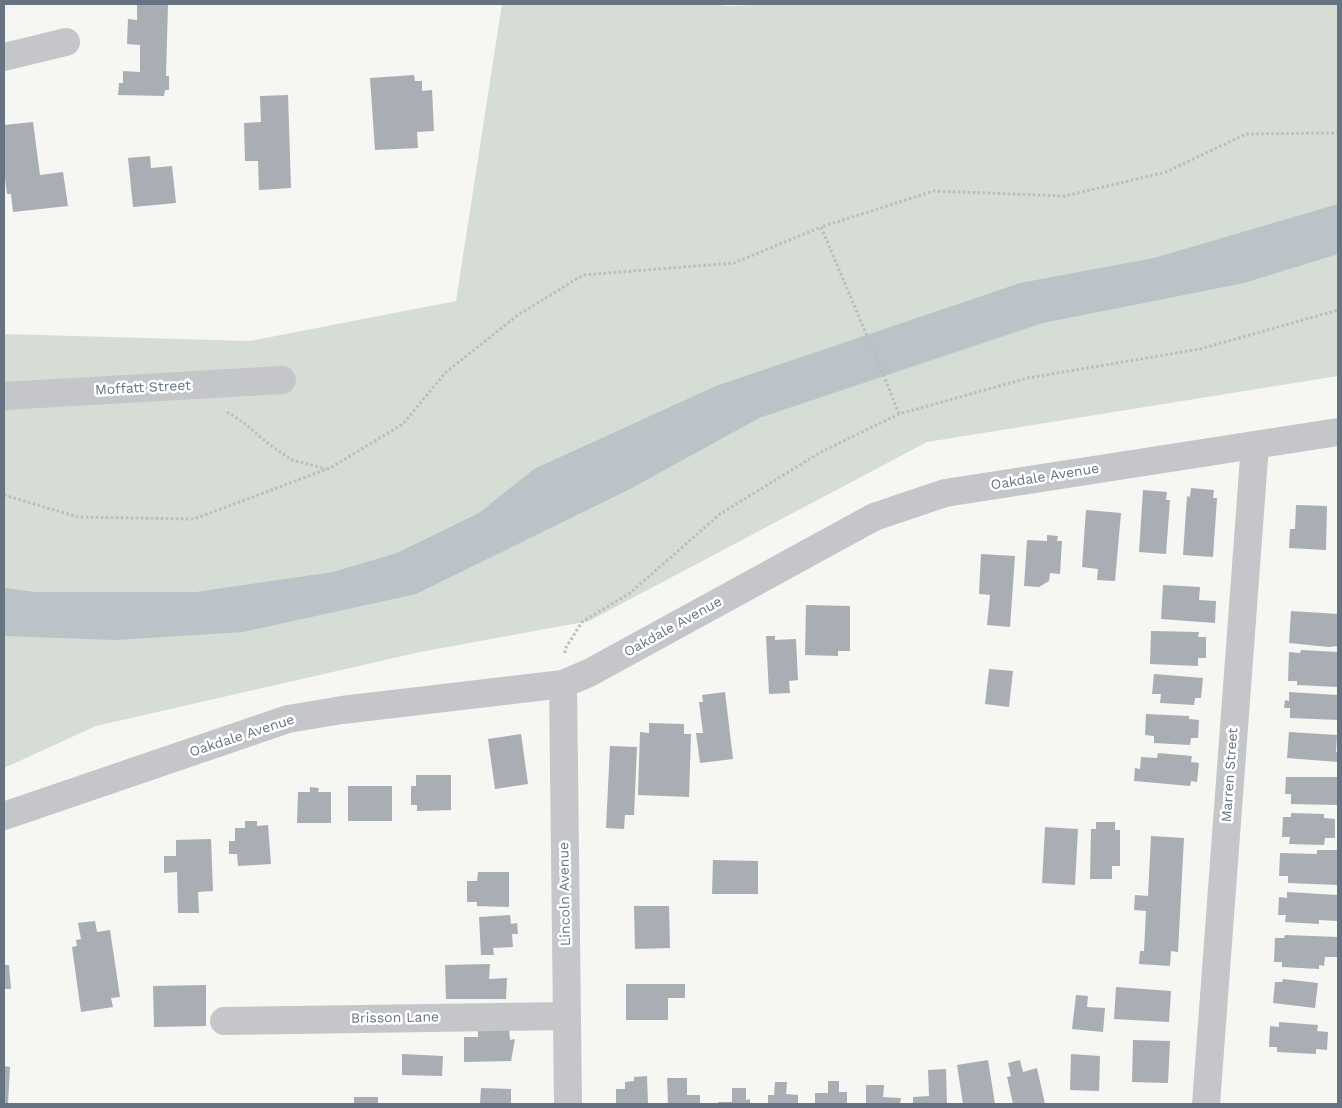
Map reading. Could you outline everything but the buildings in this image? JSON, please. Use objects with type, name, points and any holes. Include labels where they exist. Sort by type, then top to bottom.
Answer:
[{"type":"street","points":[[4,57],[66,42]]},
{"type":"street","name":"Moffatt Street","points":[[4,396],[282,380]]},
{"type":"street","name":"Oakdale Avenue","points":[[4,816],[288,719],[342,710],[563,684],[598,668],[874,517],[945,493],[1338,432]]},
{"type":"street","name":"Marren Street","points":[[1206,1104],[1255,445]]},
{"type":"street","name":"Lincoln Avenue","points":[[563,684],[568,1104]]},
{"type":"street","name":"Brisson Lane","points":[[224,1021],[566,1016]]},
{"type":"path","points":[[4,495],[78,517],[194,519],[327,469],[403,424],[445,373],[518,315],[583,275],[734,263],[821,227],[934,191],[1064,196],[1166,172],[1246,134],[1338,133]]},
{"type":"path","points":[[821,227],[899,414]]},
{"type":"path","points":[[563,684],[565,649],[582,622],[630,593],[720,514],[821,452],[899,414],[1028,378],[1200,349],[1338,310]]},
{"type":"path","points":[[224,410],[292,460],[327,469]]},
{"type":"shaded area","points":[[502,4],[709,4],[729,6],[778,4],[1338,4],[1338,376],[927,442],[589,621],[420,652],[96,726],[4,768],[4,334],[250,341],[456,301]]},
{"type":"shaded area","points":[[1338,204],[1338,254],[1244,283],[1043,323],[759,418],[632,488],[416,594],[243,632],[116,640],[4,636],[4,588],[35,592],[196,592],[333,572],[397,553],[479,513],[534,469],[716,386],[1020,283],[1154,258]]}]
